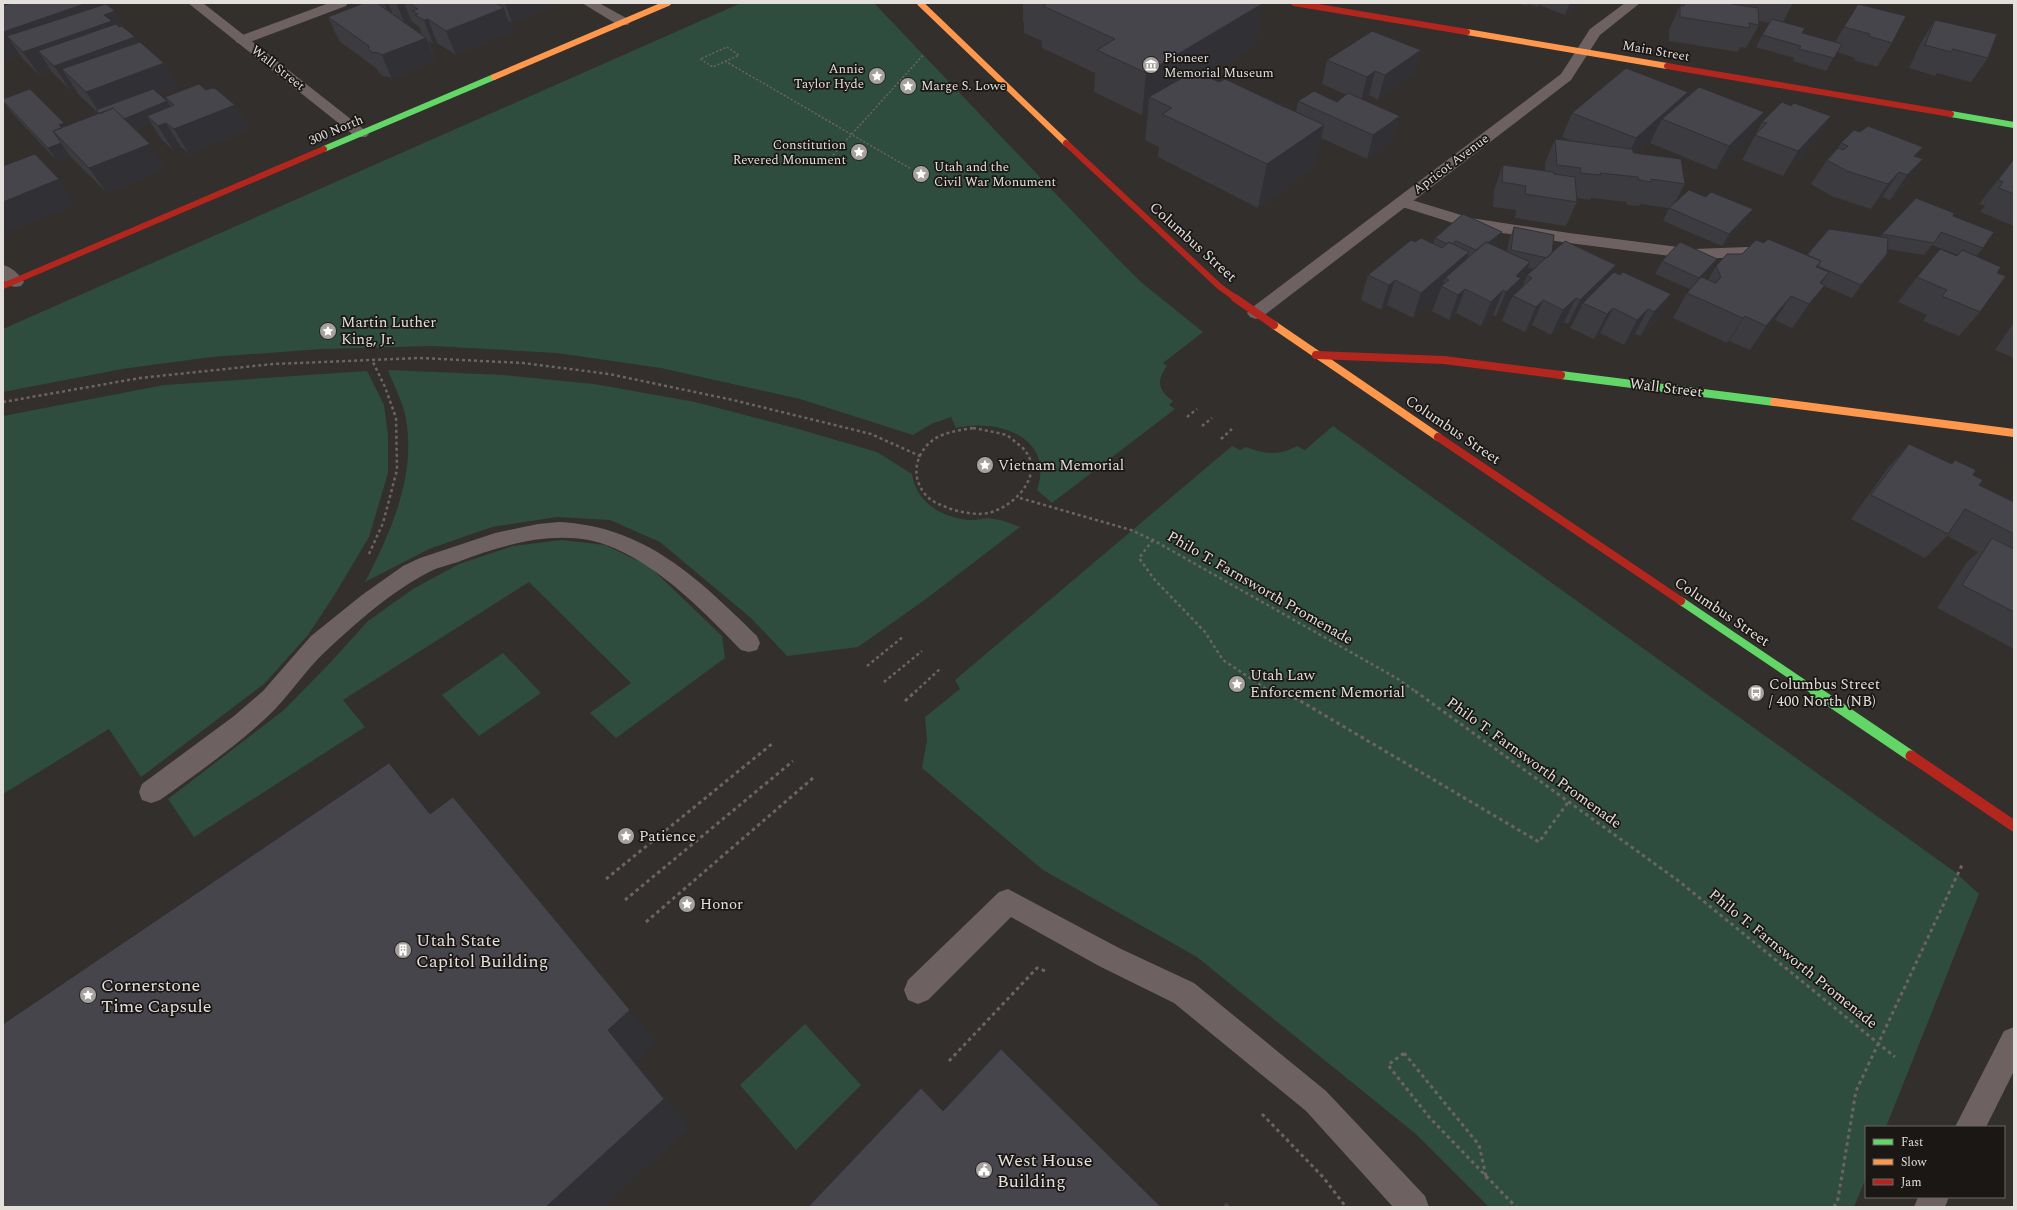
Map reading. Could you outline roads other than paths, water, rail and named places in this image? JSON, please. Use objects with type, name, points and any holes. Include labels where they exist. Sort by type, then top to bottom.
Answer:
[{"type":"main road","name":"300 North","points":[[7,286],[668,3]]},
{"type":"main road","name":"Columbus Street","points":[[920,3],[1081,158],[1220,287],[1316,355],[2014,826]]},
{"type":"main road","name":"Main Street","points":[[1294,3],[2014,125]]},
{"type":"main road","name":"Wall Street","points":[[1316,355],[1444,360],[2014,433]]},
{"type":"street","name":"Wall Street","points":[[195,3],[361,134]]},
{"type":"street","points":[[242,40],[341,3]]},
{"type":"street","points":[[589,3],[622,22]]},
{"type":"street","name":"Apricot Avenue","points":[[1256,313],[1566,77],[1575,66],[1581,51],[1595,32],[1633,3]]},
{"type":"street","points":[[1402,202],[1469,223],[1569,238],[1694,254],[1782,250]]},
{"type":"street","points":[[3,270],[7,286]]},
{"type":"street","points":[[151,792],[207,752],[271,698],[318,645],[379,594],[424,565],[483,544],[534,531],[580,531],[620,542],[672,572],[706,600],[749,643]]},
{"type":"street","points":[[918,990],[1008,901],[1109,957],[1184,993],[1316,1101],[1414,1207]]},
{"type":"street","points":[[1971,1126],[2014,1041]]},
{"type":"street","points":[[1929,1207],[1934,1198]]},
{"type":"place","name":"Pioneer Memorial Museum","points":[[1151,65]]},
{"type":"place","name":"Annie Taylor Hyde","points":[[877,76]]},
{"type":"place","name":"Marge S. Lowe","points":[[908,86]]},
{"type":"place","name":"Constitution Revered Monument","points":[[859,152]]},
{"type":"place","name":"Utah and the Civil War Monument","points":[[921,174]]},
{"type":"place","name":"Martin Luther King, Jr.","points":[[328,331]]},
{"type":"place","name":"Vietnam Memorial","points":[[985,465]]},
{"type":"place","name":"Utah Law Enforcement Memorial","points":[[1237,684]]},
{"type":"place","name":"Columbus Street / 400 North (NB)","points":[[1756,693]]},
{"type":"place","name":"Patience","points":[[626,836]]},
{"type":"place","name":"Honor","points":[[687,904]]},
{"type":"place","name":"Utah State Capitol Building","points":[[403,950]]},
{"type":"place","name":"Cornerstone Time Capsule","points":[[88,995]]},
{"type":"place","name":"West House Building","points":[[984,1170]]}]
